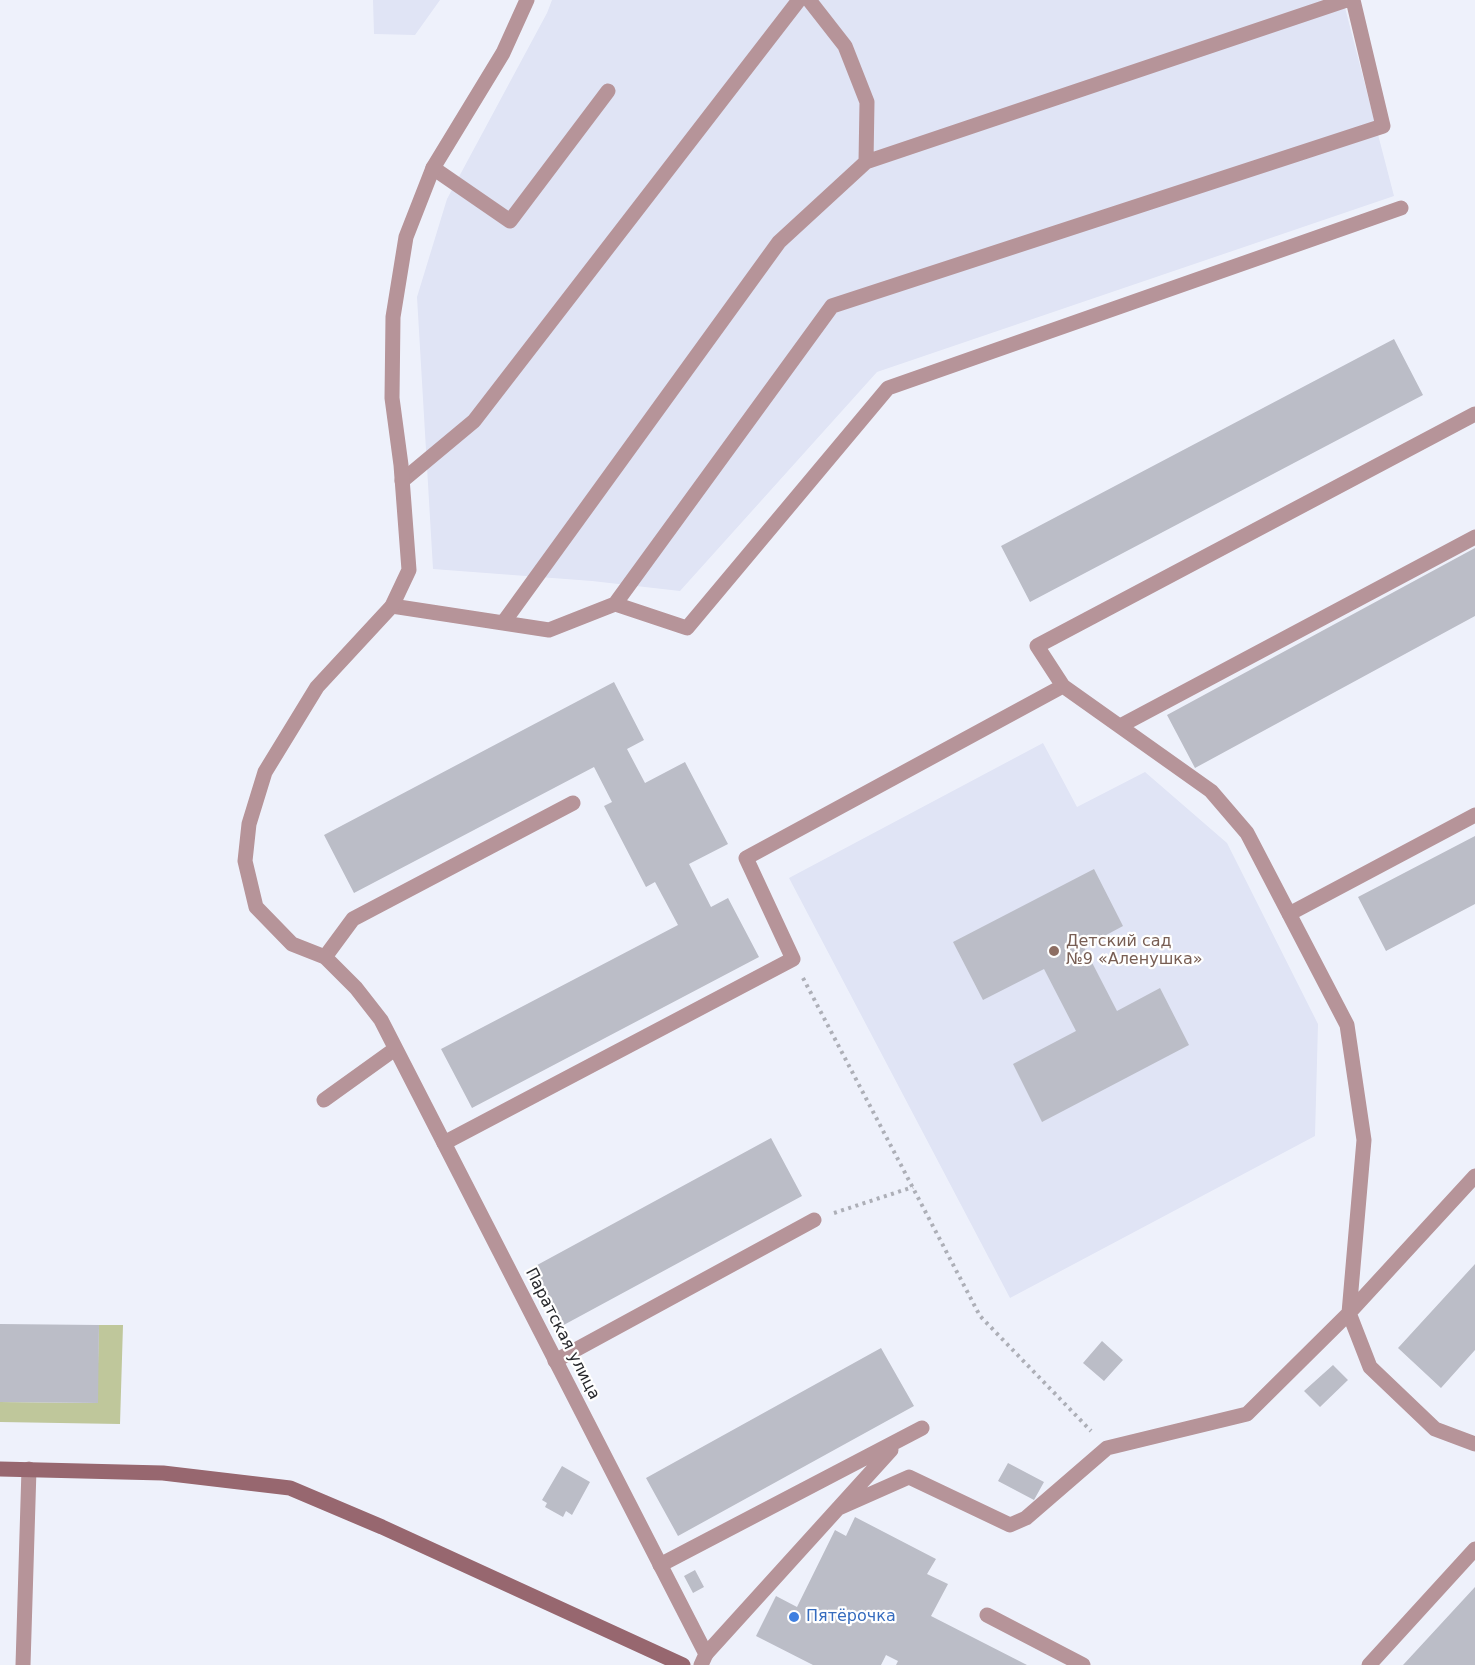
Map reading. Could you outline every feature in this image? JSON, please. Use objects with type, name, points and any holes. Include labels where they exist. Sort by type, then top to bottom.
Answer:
[{"type":"main road","points":[[0,1469],[163,1473],[290,1488],[382,1527],[683,1665]]},
{"type":"street","points":[[526,0],[503,53],[433,168],[406,237],[393,317],[392,398],[409,570],[392,606],[316,687],[265,772],[249,824],[245,861],[256,907],[292,944],[324,957],[353,919],[573,803]]},
{"type":"street","points":[[402,481],[474,421],[799,0]]},
{"type":"street","points":[[809,0],[845,46],[867,102],[866,162]]},
{"type":"street","points":[[503,623],[779,242],[866,162],[1347,0]]},
{"type":"street","points":[[392,606],[549,630],[615,604],[832,306],[1383,126],[1353,0]]},
{"type":"street","points":[[433,168],[510,221],[609,92]]},
{"type":"street","points":[[615,604],[687,628],[888,388],[1401,208]]},
{"type":"street","points":[[1475,414],[1037,646],[1063,686],[1211,791],[1247,833],[1347,1025],[1364,1140],[1349,1313],[1370,1367],[1435,1429],[1475,1444]]},
{"type":"street","points":[[1120,726],[1475,537]]},
{"type":"street","points":[[444,1143],[793,959],[746,858],[1063,686]]},
{"type":"street","points":[[1289,914],[1475,815]]},
{"type":"street","name":"Паратская улица","points":[[324,957],[356,988],[381,1020],[660,1565],[703,1660]]},
{"type":"street","points":[[324,1100],[395,1049]]},
{"type":"street","points":[[840,1508],[909,1477],[1010,1525],[1026,1518],[1107,1448],[1247,1414],[1349,1313],[1475,1176]]},
{"type":"street","points":[[555,1361],[814,1220]]},
{"type":"street","points":[[660,1565],[922,1428]]},
{"type":"street","points":[[703,1660],[897,1442]]},
{"type":"street","points":[[23,1665],[29,1469]]},
{"type":"street","points":[[1369,1665],[1475,1549]]},
{"type":"street","points":[[987,1615],[1083,1665]]},
{"type":"path","points":[[793,959],[980,1316],[1107,1448]]},
{"type":"path","points":[[814,1220],[913,1187]]},
{"type":"shaded area","points":[[373,0],[440,0],[415,35],[374,34]]},
{"type":"shaded area","points":[[552,0],[1343,0],[1394,196],[877,372],[680,591],[592,581],[433,569],[417,297],[447,199]]},
{"type":"shaded area","name":"Детский сад №9 «Аленушка»","points":[[1043,743],[1077,807],[1145,772],[1227,843],[1318,1024],[1315,1136],[1010,1298],[789,878]]},
{"type":"green space","points":[[99,1325],[123,1325],[120,1424],[0,1422],[0,1402],[97,1403]]},
{"type":"building","points":[[1394,339],[1423,395],[1030,602],[1001,546]]},
{"type":"building","points":[[1475,548],[1475,616],[1195,768],[1167,715]]},
{"type":"building","points":[[614,682],[644,740],[627,749],[645,783],[685,762],[728,844],[689,864],[711,907],[728,898],[759,957],[472,1108],[441,1049],[678,925],[655,882],[646,887],[604,806],[612,802],[594,767],[354,893],[324,835]]},
{"type":"building","points":[[1475,836],[1475,904],[1386,951],[1358,897]]},
{"type":"building","points":[[1094,869],[1123,926],[1084,947],[1117,1011],[1160,988],[1189,1045],[1042,1122],[1013,1064],[1076,1031],[1044,969],[983,1000],[953,942]]},
{"type":"building","points":[[771,1138],[802,1196],[560,1327],[528,1270]]},
{"type":"building","points":[[1475,1264],[1475,1350],[1441,1388],[1398,1348]]},
{"type":"building","points":[[0,1324],[99,1325],[98,1403],[0,1402]]},
{"type":"building","points":[[1102,1341],[1123,1360],[1104,1381],[1083,1363]]},
{"type":"building","points":[[881,1348],[914,1406],[678,1536],[646,1478]]},
{"type":"building","points":[[1333,1365],[1348,1380],[1320,1407],[1304,1391]]},
{"type":"building","points":[[1008,1463],[1044,1482],[1034,1500],[998,1481]]},
{"type":"building","points":[[562,1466],[590,1482],[572,1515],[566,1511],[563,1517],[545,1507],[547,1503],[542,1500]]},
{"type":"building","points":[[855,1517],[936,1559],[927,1574],[948,1584],[931,1616],[1027,1665],[896,1665],[898,1661],[886,1655],[881,1665],[813,1665],[756,1636],[776,1596],[797,1607],[835,1530],[846,1536]]},
{"type":"building","points":[[695,1570],[704,1587],[693,1593],[684,1576]]},
{"type":"building","points":[[1475,1587],[1475,1665],[1403,1665]]},
{"type":"place","name":"Детский сад №9 «Аленушка»","points":[[1054,951]]},
{"type":"place","name":"Пятёрочка","points":[[794,1617]]}]
